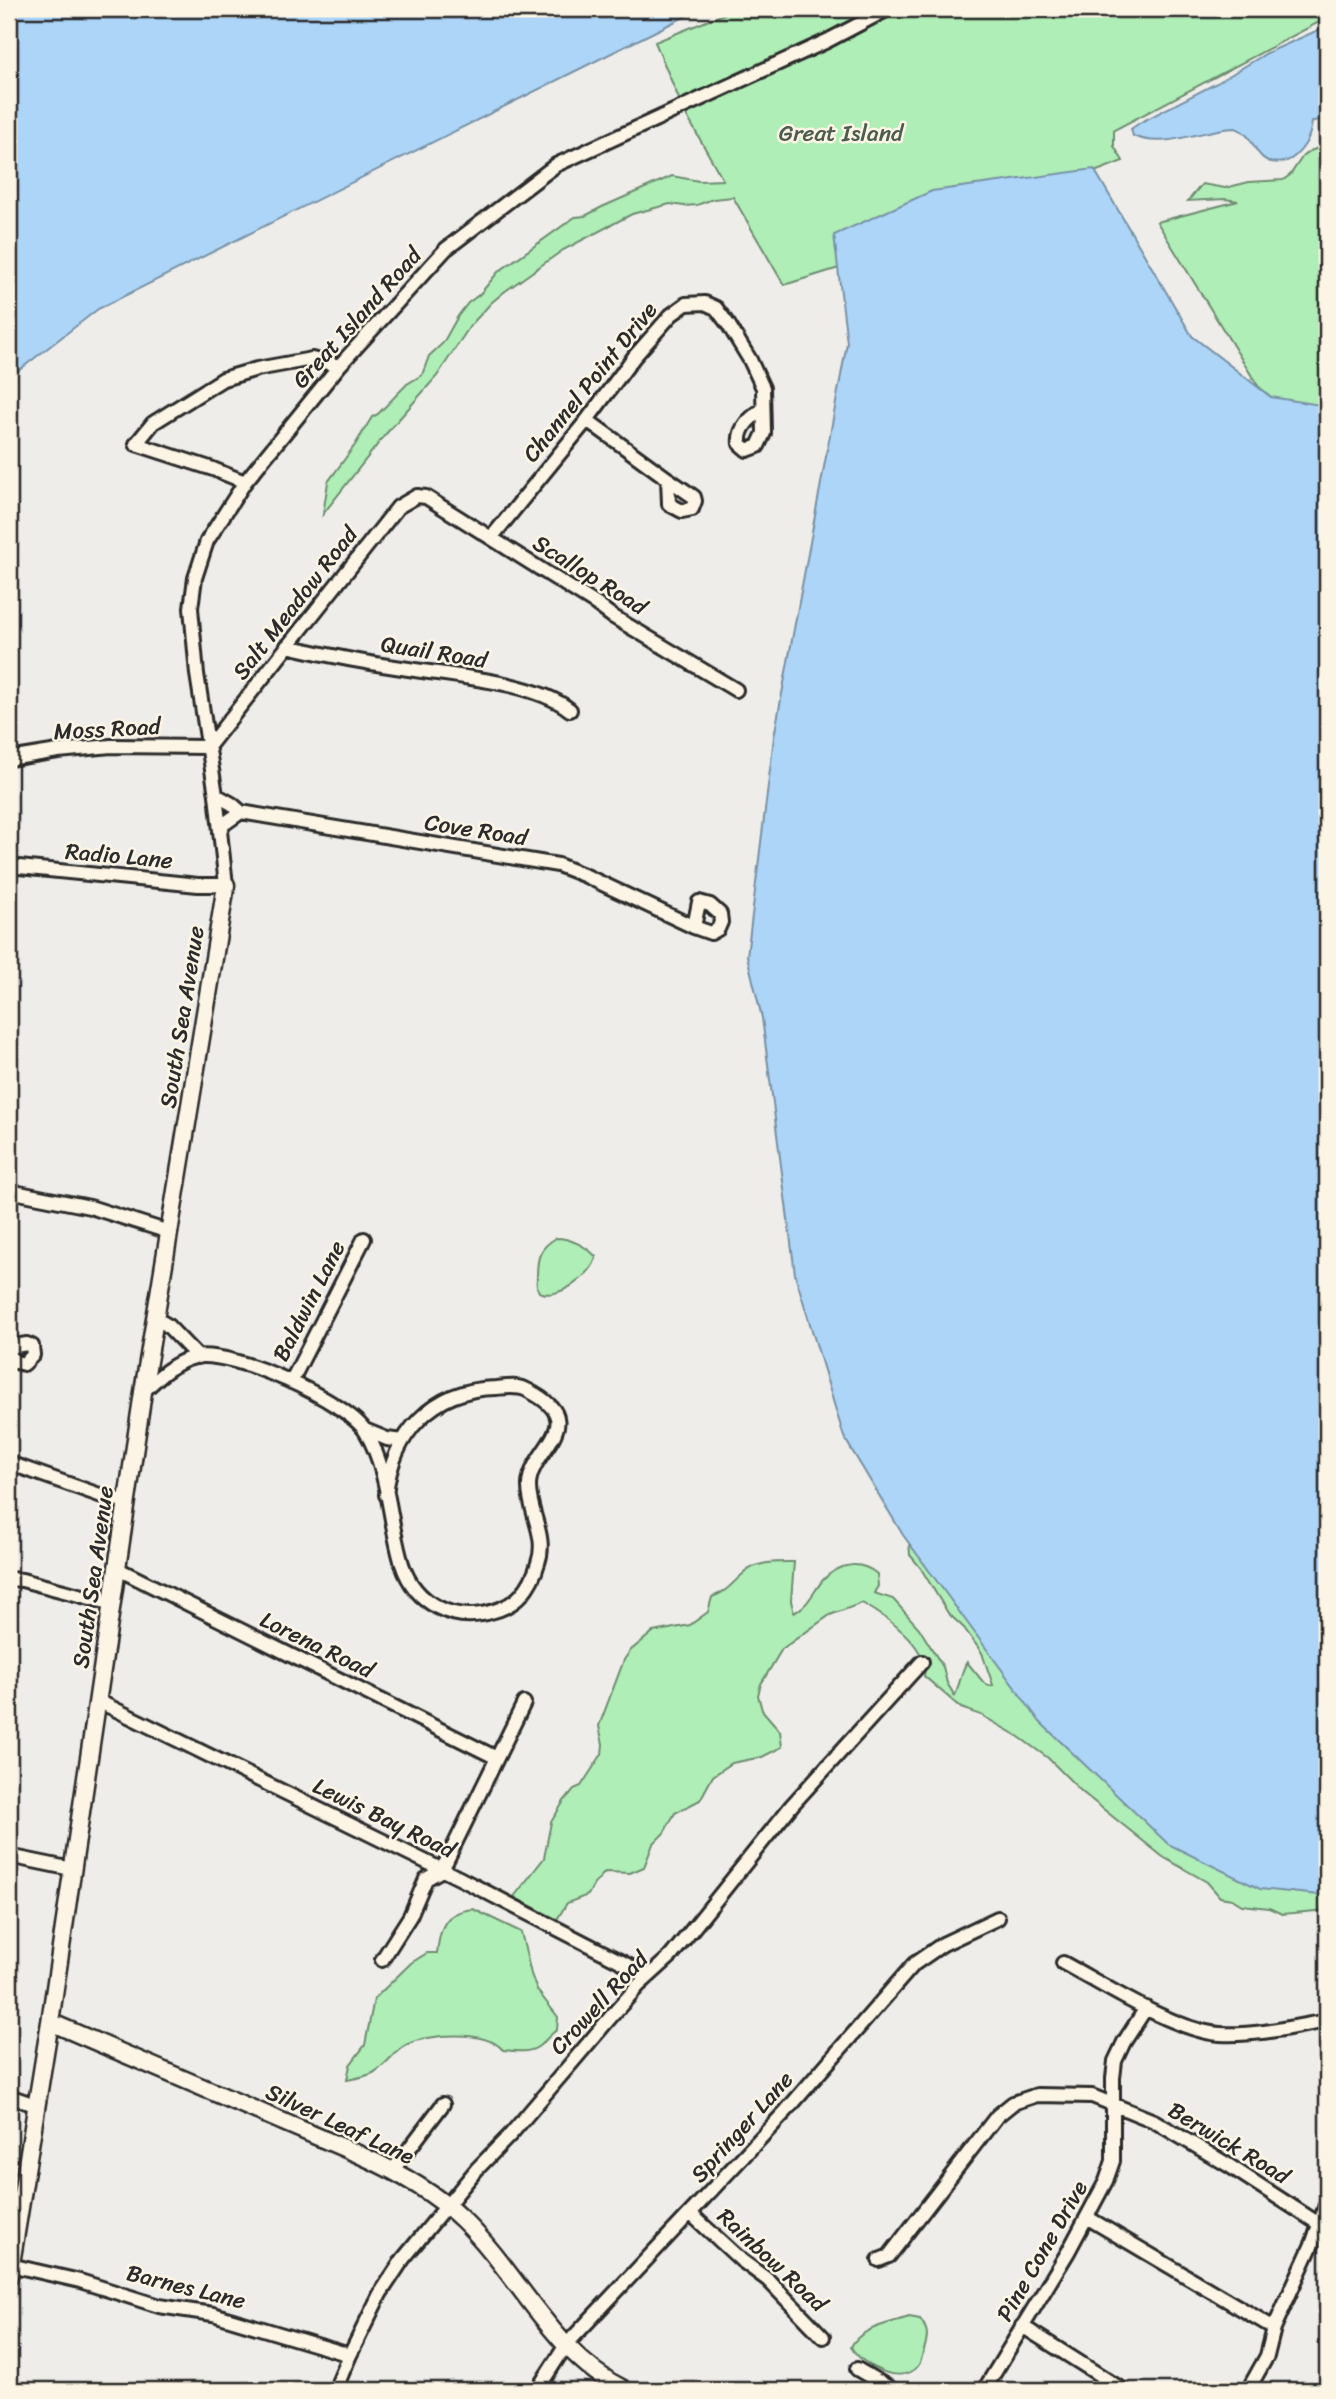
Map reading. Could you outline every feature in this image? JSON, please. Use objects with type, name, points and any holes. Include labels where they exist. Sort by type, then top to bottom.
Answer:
[{"type":"street","name":"Great Island Road","points":[[226,885],[216,795],[194,653],[191,608],[200,559],[207,541],[245,482],[339,366],[446,249],[556,165],[827,41],[888,9]]},
{"type":"street","name":"Channel Point Drive","points":[[491,538],[587,420],[611,385],[680,307],[695,303],[710,304],[716,308],[760,379],[762,410]]},
{"type":"street","points":[[245,482],[136,444],[153,423],[223,379],[257,369],[312,359],[339,366]]},
{"type":"street","points":[[587,420],[668,479]]},
{"type":"street","name":"Scallop Road","points":[[422,496],[612,616],[736,690]]},
{"type":"street","name":"Salt Meadow Road","points":[[208,747],[398,507],[411,498],[422,496]]},
{"type":"street","name":"Quail Road","points":[[287,646],[334,657],[509,685],[550,698],[570,710]]},
{"type":"street","name":"Moss Road","points":[[9,759],[111,746],[208,747]]},
{"type":"street","name":"Cove Road","points":[[216,795],[241,812],[558,865],[694,927]]},
{"type":"street","points":[[220,832],[224,824],[241,812]]},
{"type":"street","name":"Radio Lane","points":[[9,866],[198,885],[226,885]]},
{"type":"street","name":"South Sea Avenue","points":[[10,2271],[50,2022],[143,1392],[226,885]]},
{"type":"street","points":[[9,1191],[77,1204],[169,1232]]},
{"type":"street","name":"Baldwin Lane","points":[[291,1382],[364,1239]]},
{"type":"street","points":[[155,1318],[167,1325],[198,1357]]},
{"type":"street","points":[[9,1347],[27,1344],[32,1346],[33,1355],[23,1363],[9,1357]]},
{"type":"street","points":[[143,1392],[164,1372],[198,1357],[233,1362],[291,1382],[349,1413],[365,1430],[378,1463],[405,1572],[411,1584],[424,1599],[449,1613],[462,1616],[490,1612],[511,1603],[529,1584],[542,1551],[529,1485],[532,1471],[548,1447],[557,1426],[556,1416],[549,1404],[522,1387],[478,1388],[461,1393],[428,1411],[402,1441],[389,1472],[386,1494]]},
{"type":"street","points":[[365,1430],[387,1439],[402,1441]]},
{"type":"street","points":[[9,1463],[105,1497],[128,1502]]},
{"type":"street","name":"Lorena Road","points":[[118,1570],[497,1758]]},
{"type":"street","points":[[9,1579],[113,1604]]},
{"type":"street","name":"Crowell Road","points":[[335,2390],[349,2355],[380,2294],[403,2259],[477,2169],[511,2134],[615,2011],[671,1956],[792,1805],[922,1662]]},
{"type":"street","name":"Lewis Bay Road","points":[[98,1700],[649,1976]]},
{"type":"street","points":[[382,1960],[410,1916],[426,1879],[442,1870],[524,1703]]},
{"type":"street","points":[[9,1856],[72,1869]]},
{"type":"street","name":"Springer Lane","points":[[537,2390],[566,2346],[786,2110],[914,1964],[943,1944],[998,1918]]},
{"type":"street","points":[[1063,1963],[1146,2008],[1217,2034],[1327,2021]]},
{"type":"street","name":"Pine Cone Drive","points":[[984,2390],[1088,2218],[1106,2181],[1113,2161],[1115,2061],[1146,2008]]},
{"type":"street","name":"Silver Leaf Lane","points":[[50,2022],[393,2170],[429,2192],[463,2220],[489,2249],[566,2346],[586,2365],[625,2390]]},
{"type":"street","points":[[9,2095],[35,2105]]},
{"type":"street","name":"Berwick Road","points":[[879,2260],[889,2256],[998,2116],[1013,2103],[1037,2095],[1092,2096],[1154,2121],[1319,2224]]},
{"type":"street","points":[[393,2170],[443,2104]]},
{"type":"street","points":[[1248,2390],[1267,2356],[1274,2328],[1306,2260],[1327,2202]]},
{"type":"street","name":"Rainbow Road","points":[[691,2214],[741,2260],[768,2280],[823,2337]]},
{"type":"street","points":[[1088,2218],[1274,2328]]},
{"type":"street","name":"Barnes Lane","points":[[10,2271],[80,2281],[159,2306],[213,2314],[349,2355]]},
{"type":"street","points":[[1022,2326],[1123,2390]]},
{"type":"street","points":[[857,2369],[892,2390]]},
{"type":"green space","name":"Great Island","points":[[736,9],[1327,9],[1327,18],[1114,130],[1114,146],[1123,161],[868,259],[784,285],[733,197],[713,199],[697,205],[670,204],[632,214],[563,250],[491,303],[470,326],[437,376],[385,435],[323,514],[328,482],[372,417],[407,384],[422,375],[429,356],[443,343],[458,316],[498,272],[575,217],[585,216],[672,176],[699,181],[723,180],[684,111],[655,42]]},
{"type":"green space","points":[[1327,145],[1327,414],[1292,415],[1258,386],[1157,222],[1238,201],[1188,201],[1202,184],[1225,188],[1249,182],[1283,180],[1290,175],[1303,156]]},
{"type":"green space","points":[[556,1238],[578,1243],[596,1257],[588,1271],[573,1285],[546,1294],[539,1292],[537,1288],[538,1264],[540,1254]]},
{"type":"green space","points":[[908,1526],[1327,1871],[1327,1910],[1282,1914],[1269,1908],[1242,1905],[1232,1899],[1220,1897],[1207,1882],[1163,1857],[1082,1792],[1048,1758],[981,1715],[961,1708],[924,1676],[920,1654],[904,1633],[862,1603],[830,1615],[782,1649],[761,1684],[758,1695],[762,1710],[780,1731],[782,1747],[762,1757],[732,1763],[713,1776],[700,1800],[675,1813],[664,1833],[653,1844],[644,1867],[630,1873],[605,1872],[588,1895],[567,1903],[558,1918],[550,1922],[514,1908],[513,1898],[544,1858],[551,1822],[574,1789],[581,1786],[602,1754],[599,1726],[624,1660],[630,1651],[653,1632],[690,1625],[708,1612],[712,1597],[726,1590],[755,1566],[794,1562],[791,1601],[794,1613],[807,1602],[823,1580],[836,1570],[857,1565],[870,1570],[877,1574],[878,1586],[874,1593],[893,1599],[919,1628],[943,1667],[947,1683],[955,1696],[967,1662],[984,1683],[993,1685],[982,1653],[964,1628],[948,1613],[910,1555]]},
{"type":"green space","points":[[473,1909],[521,1932],[537,1990],[558,2017],[557,2030],[535,2049],[522,2051],[503,2050],[484,2039],[471,2036],[428,2038],[401,2048],[373,2073],[347,2080],[350,2065],[365,2045],[374,1999],[411,1963],[427,1953],[437,1953],[442,1928],[450,1917]]},
{"type":"green space","points":[[909,2317],[920,2319],[927,2334],[920,2363],[910,2372],[892,2374],[882,2371],[863,2361],[851,2347],[868,2331]]},
{"type":"water","points":[[9,9],[700,9],[98,309],[9,378]]},
{"type":"water","points":[[1327,26],[1327,116],[1312,122],[1305,145],[1291,159],[1278,163],[1264,159],[1247,136],[1235,128],[1171,140],[1145,140],[1133,136],[1131,129],[1141,122],[1217,83],[1267,53]]},
{"type":"water","points":[[1094,169],[1192,336],[1271,397],[1327,406],[1327,1893],[1320,1895],[1260,1889],[1168,1844],[1040,1722],[903,1535],[844,1437],[795,1274],[762,1018],[747,956],[774,737],[847,343],[834,235],[932,191]]}]
